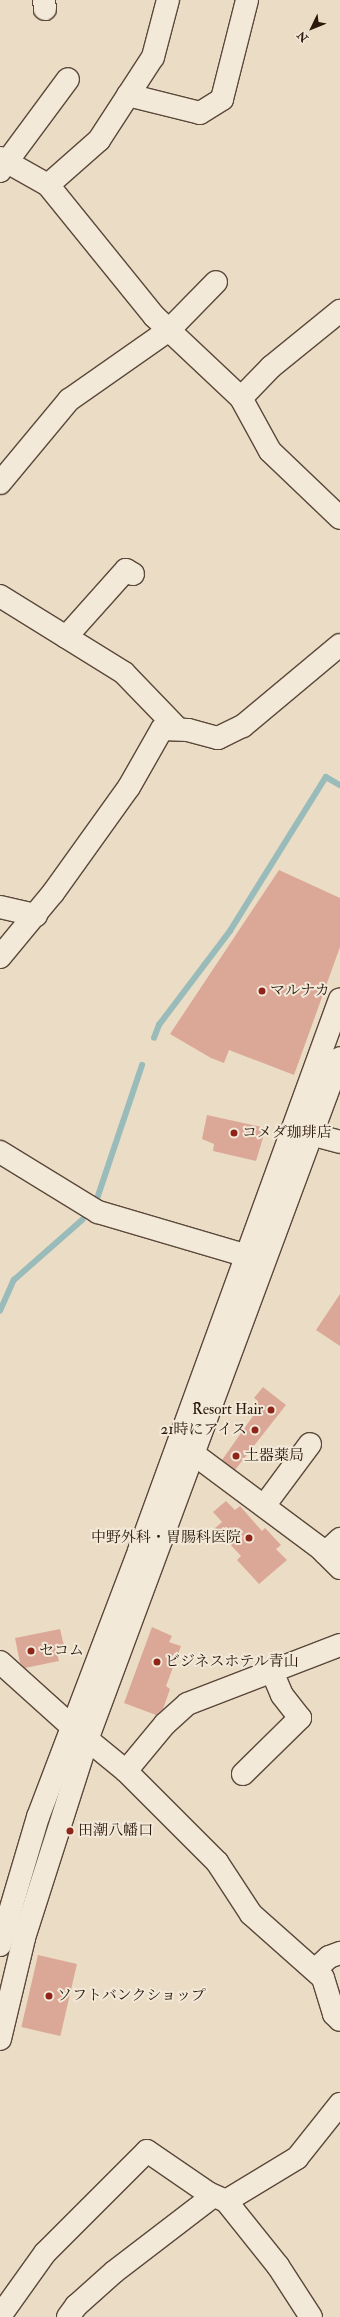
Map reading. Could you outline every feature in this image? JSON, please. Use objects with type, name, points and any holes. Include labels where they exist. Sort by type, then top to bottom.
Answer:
[{"type":"street","points":[[48,185],[99,140],[153,57],[168,0]]},
{"type":"street","points":[[128,95],[200,113],[222,99],[247,0]]},
{"type":"street","points":[[68,79],[2,163],[48,185],[154,316],[241,398],[270,451],[340,518]]},
{"type":"street","points":[[0,483],[69,400],[169,330],[216,282]]},
{"type":"street","points":[[241,398],[271,367],[340,311]]},
{"type":"street","points":[[66,637],[126,570],[133,574]]},
{"type":"street","points":[[0,596],[124,673],[178,729]]},
{"type":"street","points":[[0,958],[36,914],[129,788],[162,729],[178,729],[218,738],[243,726],[340,644]]},
{"type":"street","points":[[0,907],[36,914]]},
{"type":"street","points":[[24,1940],[1,1939],[38,1817],[79,1733],[257,1259],[303,1132],[340,999]]},
{"type":"street","points":[[303,1132],[340,1058]]},
{"type":"street","points":[[303,1132],[340,1142]]},
{"type":"street","points":[[0,1152],[98,1212],[257,1259]]},
{"type":"street","points":[[264,1506],[310,1444]]},
{"type":"street","points":[[186,1449],[264,1506],[332,1546],[340,1568]]},
{"type":"street","points":[[126,1771],[165,1724],[188,1704],[340,1645]]},
{"type":"street","points":[[0,1662],[79,1733],[126,1771],[217,1862],[251,1914],[323,1978],[334,2014],[340,2020]]},
{"type":"street","points":[[243,1774],[300,1718],[282,1695],[272,1672]]},
{"type":"street","points":[[0,2039],[24,1940],[79,1733]]},
{"type":"street","points":[[315,1970],[329,1957],[340,1953]]},
{"type":"street","points":[[68,2317],[76,2306],[114,2272],[220,2199],[297,2158],[340,2104]]},
{"type":"street","points":[[0,2316],[45,2252],[147,2151],[220,2199],[278,2266],[311,2317]]},
{"type":"building","name":"マルナカ","points":[[279,870],[340,898],[340,947],[294,1075],[229,1050],[224,1063],[211,1058],[170,1034]]},
{"type":"building","name":"コメダ珈琲店","points":[[207,1115],[266,1128],[256,1161],[213,1151],[214,1144],[202,1139]]},
{"type":"building","points":[[340,1294],[340,1346],[316,1330]]},
{"type":"building","points":[[263,1387],[286,1405],[235,1470],[222,1460],[253,1416],[250,1413],[258,1401],[254,1398]]},
{"type":"building","name":"中野外科・胃腸科医院","points":[[226,1501],[235,1510],[240,1506],[262,1531],[265,1528],[281,1545],[276,1549],[287,1560],[259,1584],[237,1560],[241,1556],[215,1528],[222,1522],[213,1512]]},
{"type":"building","name":"ビジネスホテル青山","points":[[152,1627],[172,1636],[169,1642],[181,1646],[166,1686],[170,1689],[163,1709],[156,1715],[124,1703]]},
{"type":"building","name":"セコム","points":[[60,1629],[64,1646],[55,1647],[59,1661],[25,1668],[20,1663],[15,1638]]},
{"type":"building","name":"ソフトバンクショップ","points":[[38,1955],[77,1964],[60,2036],[21,2027]]},
{"type":"waterway","points":[[154,1038],[159,1025],[230,931],[326,777],[340,785]]},
{"type":"waterway","points":[[97,1199],[142,1065]]},
{"type":"waterway","points":[[0,1311],[14,1280],[82,1220]]},
{"type":"place","name":"マルナカ","points":[[262,991]]},
{"type":"place","name":"コメダ珈琲店","points":[[234,1133]]},
{"type":"place","name":"Resort Hair","points":[[271,1410]]},
{"type":"place","name":"21時にアイス","points":[[255,1430]]},
{"type":"place","name":"土器薬局","points":[[236,1456]]},
{"type":"place","name":"中野外科・胃腸科医院","points":[[249,1538]]},
{"type":"place","name":"セコム","points":[[31,1651]]},
{"type":"place","name":"ビジネスホテル青山","points":[[157,1662]]},
{"type":"place","name":"田潮八幡口","points":[[70,1831]]},
{"type":"place","name":"ソフトバンクショップ","points":[[49,1996]]}]
